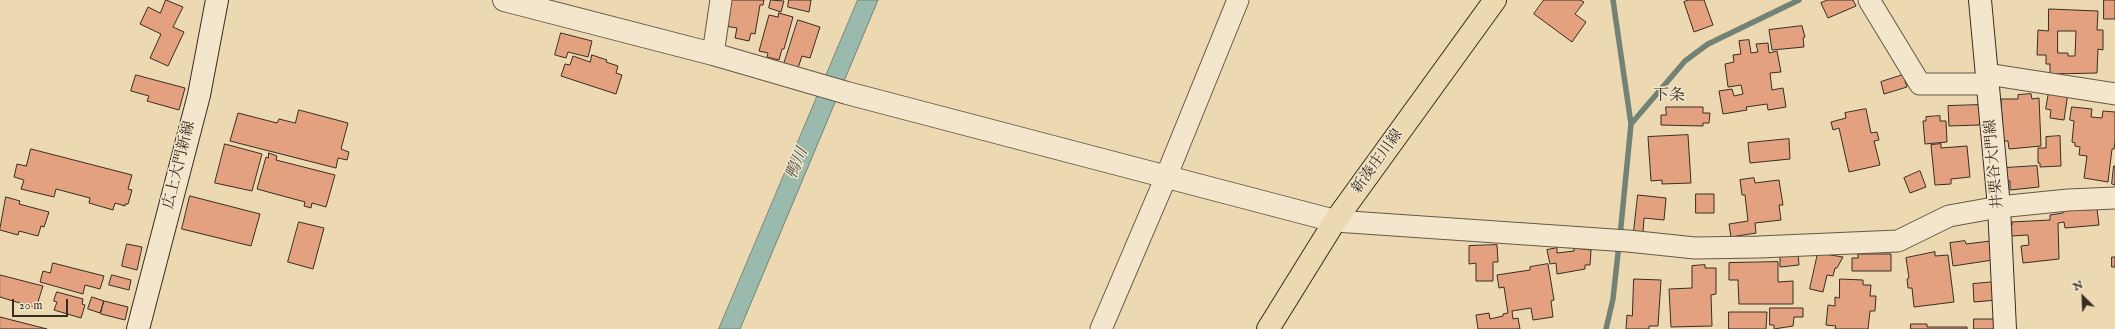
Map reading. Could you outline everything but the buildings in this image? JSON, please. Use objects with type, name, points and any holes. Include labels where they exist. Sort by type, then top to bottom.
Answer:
[{"type":"main road","name":"新湊庄川線","points":[[1268,329],[1335,221],[1495,0]]},
{"type":"street","name":"広上大門新線","points":[[138,329],[198,95],[217,0]]},
{"type":"street","points":[[504,0],[713,54],[847,93],[1335,221],[1620,240],[1695,248],[1898,241],[1948,216],[1999,207],[2068,200],[2115,198]]},
{"type":"street","points":[[713,54],[721,0]]},
{"type":"street","points":[[1100,329],[1166,177],[1238,0]]},
{"type":"street","points":[[1869,0],[1920,84],[1987,79],[2115,94]]},
{"type":"street","name":"井栗谷大門線","points":[[1980,0],[1999,207],[2005,329]]},
{"type":"water","name":"鴨川","points":[[858,0],[878,0],[740,329],[719,329]]},
{"type":"waterway","points":[[1613,0],[1631,124],[1620,236]]},
{"type":"waterway","points":[[1631,124],[1685,61],[1708,44],[1799,0]]},
{"type":"waterway","points":[[1606,329],[1613,299],[1619,244]]},
{"type":"district","name":"下条","points":[[1669,97]]}]
